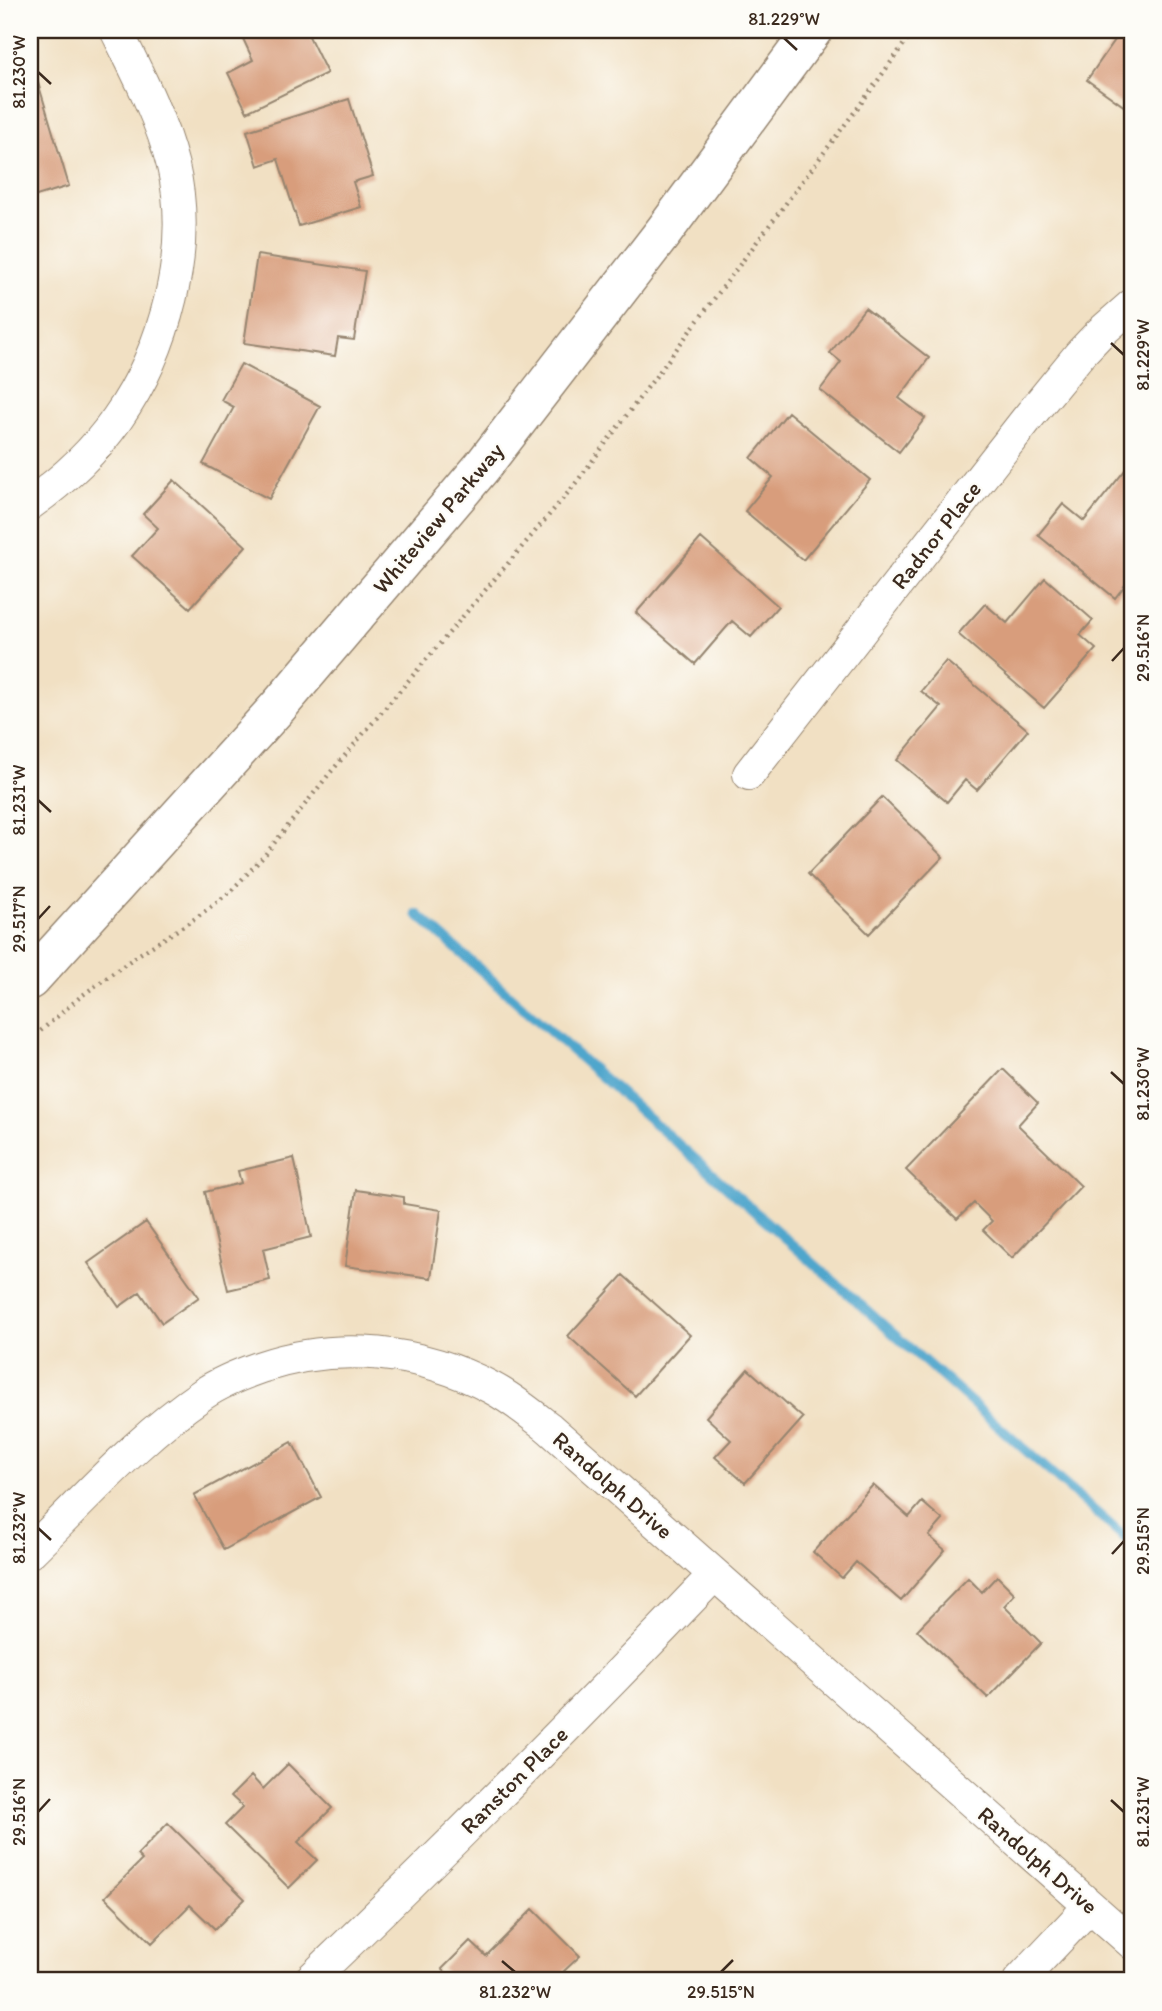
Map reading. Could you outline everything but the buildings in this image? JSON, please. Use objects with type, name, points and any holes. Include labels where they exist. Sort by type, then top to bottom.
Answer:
[{"type":"street","points":[[30,504],[82,460],[130,399],[165,317],[177,265],[179,215],[174,169],[164,133],[149,96],[116,30]]},
{"type":"street","name":"Whiteview Parkway","points":[[30,980],[278,707],[482,467],[665,230],[813,30]]},
{"type":"street","name":"Radnor Place","points":[[749,774],[1026,420],[1080,354],[1132,305]]},
{"type":"street","name":"Randolph Drive","points":[[30,1552],[154,1432],[205,1392],[239,1375],[275,1362],[325,1353],[372,1352],[438,1365],[485,1385],[549,1428],[1132,1943]]},
{"type":"street","name":"Ranston Place","points":[[309,1981],[598,1696],[715,1575]]},
{"type":"street","points":[[1019,1981],[1090,1906]]},
{"type":"path","points":[[30,1040],[80,997],[138,954],[193,920],[230,892],[264,856],[330,773],[572,488],[914,30]]},
{"type":"waterway","points":[[417,914],[1132,1544]]}]
